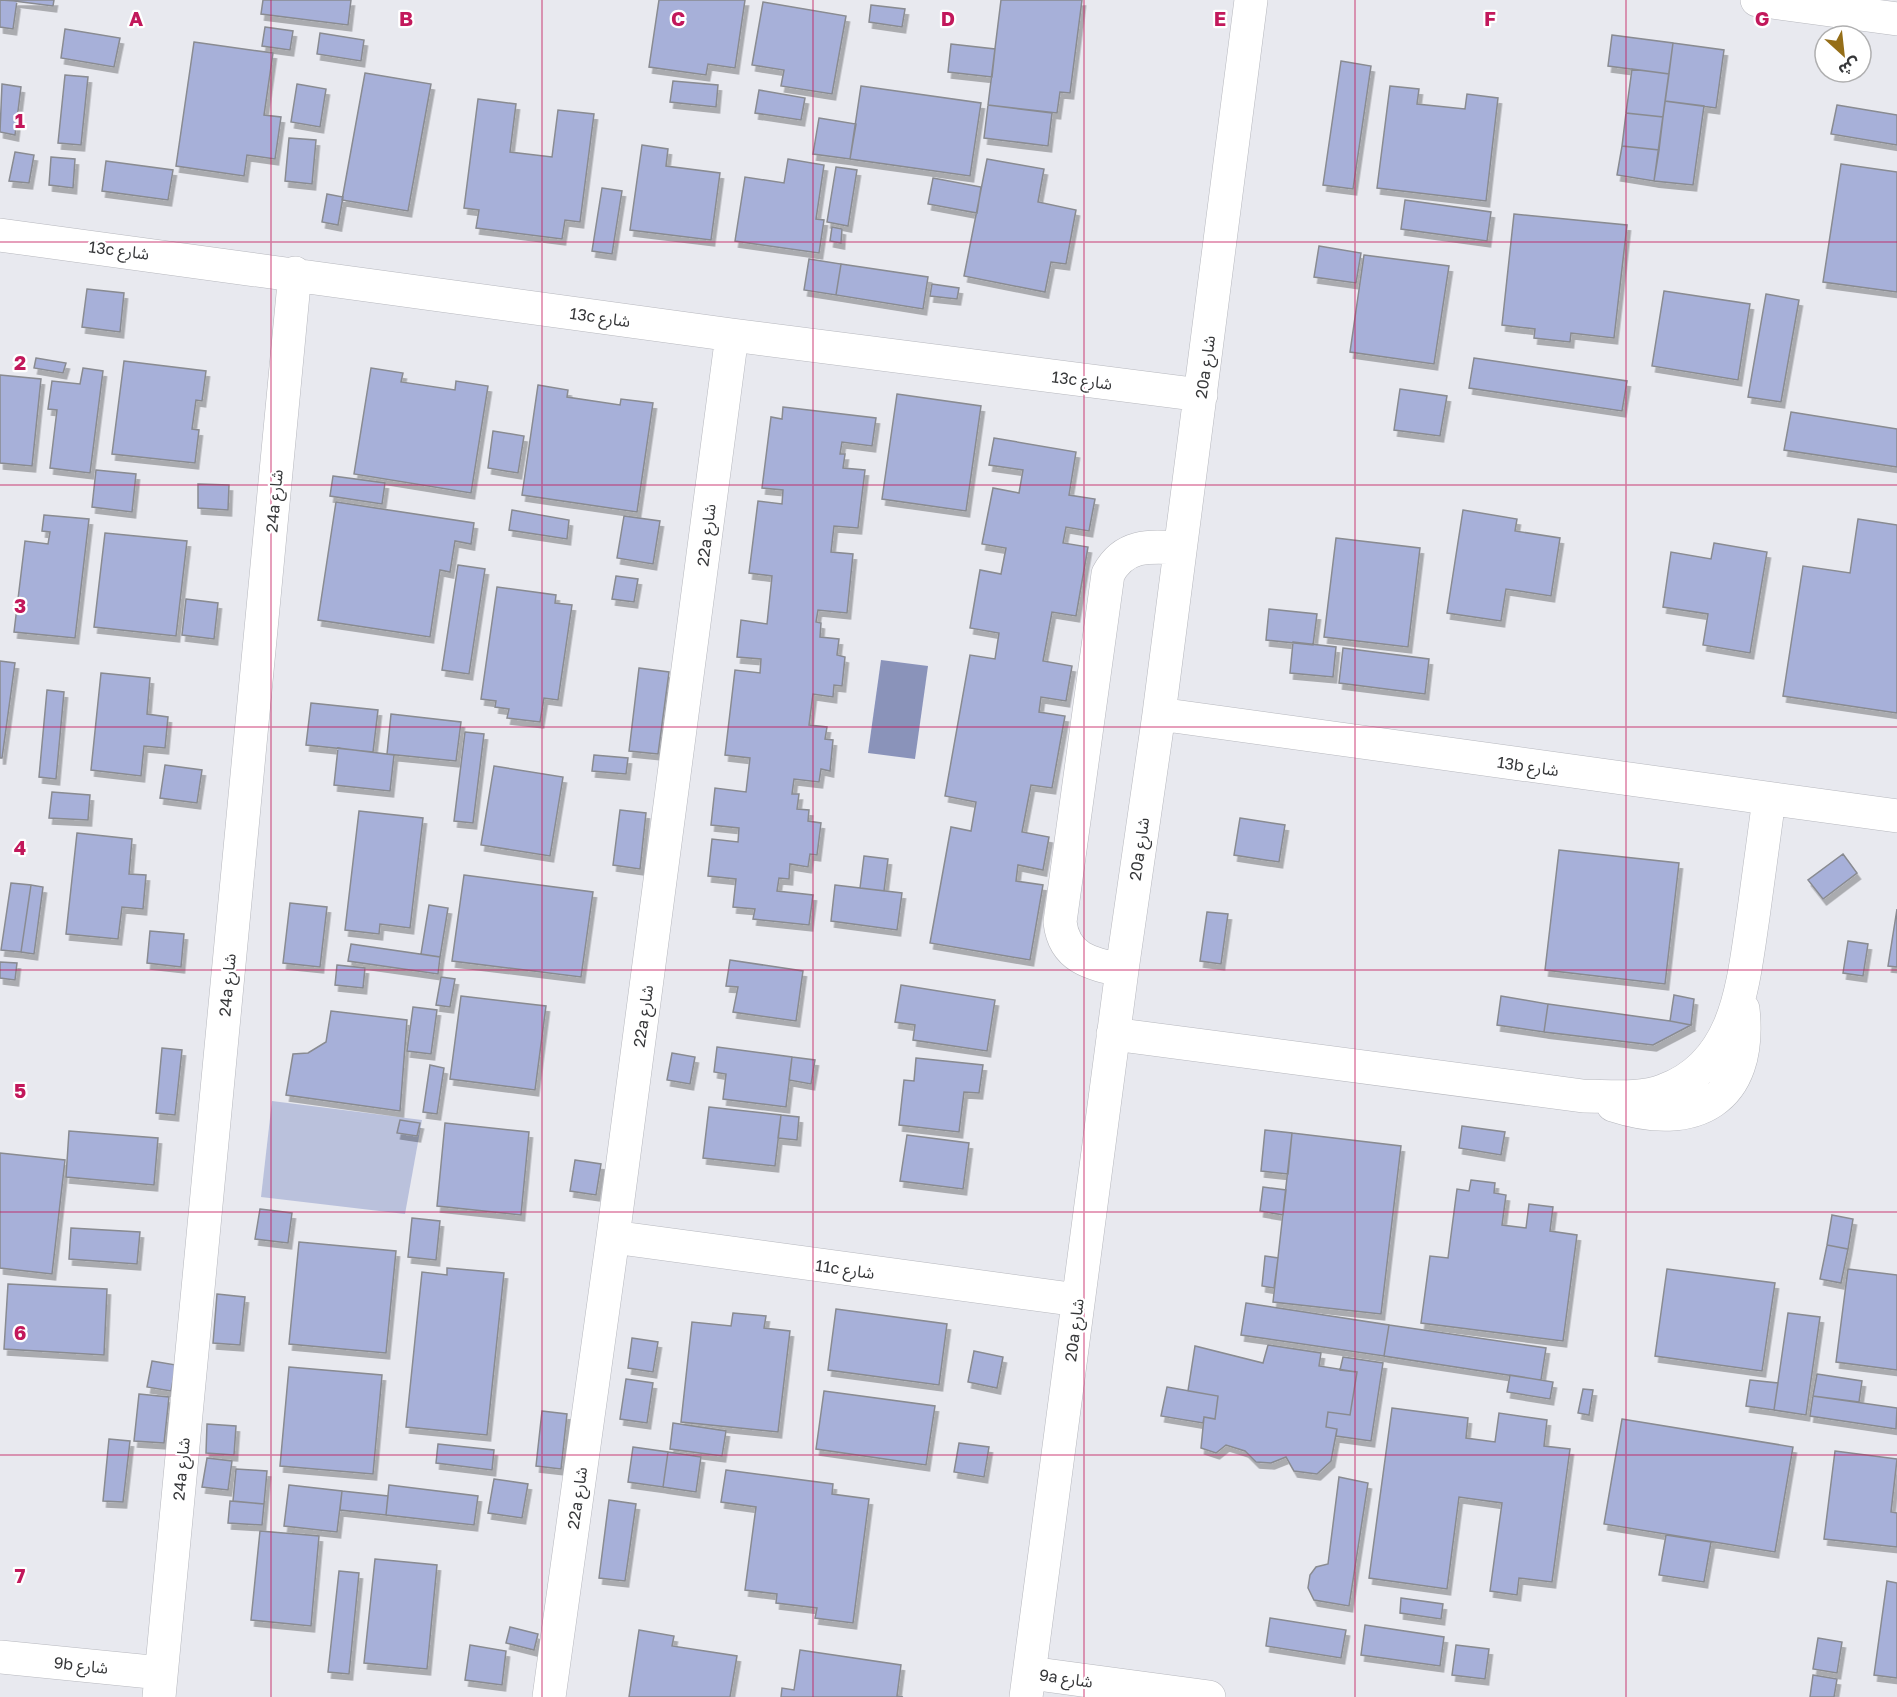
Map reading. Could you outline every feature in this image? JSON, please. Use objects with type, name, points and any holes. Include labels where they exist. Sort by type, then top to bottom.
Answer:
[{"type":"street","name":"20a شارع","points":[[1028,1685],[1113,1034],[1159,714],[1251,0]]},
{"type":"street","points":[[1757,0],[1831,5],[1897,19]]},
{"type":"street","name":"13c شارع","points":[[0,235],[295,273],[732,335],[1201,395]]},
{"type":"street","name":"24a شارع","points":[[160,1685],[295,273]]},
{"type":"street","name":"22a شارع","points":[[549,1697],[614,1237],[732,335]]},
{"type":"street","points":[[1122,970],[1094,964],[1073,954],[1061,934],[1060,922],[1108,574],[1118,559],[1134,549],[1146,546],[1180,548]]},
{"type":"street","name":"13b شارع","points":[[1159,714],[1897,816]]},
{"type":"street","points":[[1113,1034],[1583,1095],[1645,1095],[1680,1084],[1708,1062],[1720,1048],[1741,996],[1769,799]]},
{"type":"street","name":"11c شارع","points":[[614,1237],[1078,1300]]},
{"type":"street","name":"9b شارع","points":[[0,1657],[160,1685]]},
{"type":"street","name":"9a شارع","points":[[1028,1685],[1209,1697]]},
{"type":"shaded area","points":[[881,660],[928,666],[915,759],[868,753]]},
{"type":"shaded area","points":[[272,1101],[422,1120],[405,1214],[261,1197]]},
{"type":"building","points":[[0,0],[17,1],[13,29],[0,27]]},
{"type":"building","points":[[6,0],[54,0],[53,6]]},
{"type":"building","points":[[263,0],[351,0],[348,25],[261,14]]},
{"type":"building","points":[[659,0],[745,0],[735,68],[708,64],[706,75],[649,67]]},
{"type":"building","points":[[1001,0],[1082,0],[1070,93],[1060,92],[1057,113],[988,105]]},
{"type":"building","points":[[763,2],[846,16],[832,94],[781,86],[784,70],[752,65]]},
{"type":"building","points":[[871,5],[905,9],[902,27],[869,22]]},
{"type":"building","points":[[265,27],[293,31],[290,50],[262,46]]},
{"type":"building","points":[[65,29],[120,38],[114,67],[61,58]]},
{"type":"building","points":[[320,33],[364,40],[361,61],[317,54]]},
{"type":"building","points":[[1612,35],[1673,43],[1669,74],[1608,66]]},
{"type":"building","points":[[194,42],[273,53],[264,115],[281,117],[275,159],[247,155],[244,176],[176,166]]},
{"type":"building","points":[[1673,43],[1724,50],[1716,108],[1665,101]]},
{"type":"building","points":[[951,44],[995,49],[992,77],[948,72]]},
{"type":"building","points":[[1341,61],[1371,66],[1353,189],[1323,185]]},
{"type":"building","points":[[1632,69],[1669,74],[1663,117],[1626,113]]},
{"type":"building","points":[[365,73],[431,84],[408,211],[342,200]]},
{"type":"building","points":[[65,75],[88,77],[81,145],[58,143]]},
{"type":"building","points":[[673,81],[718,85],[716,107],[670,102]]},
{"type":"building","points":[[2,84],[21,87],[15,135],[0,132]]},
{"type":"building","points":[[297,84],[326,89],[320,127],[291,122]]},
{"type":"building","points":[[861,86],[981,103],[970,176],[850,159]]},
{"type":"building","points":[[1390,86],[1419,89],[1417,104],[1465,109],[1467,94],[1498,98],[1486,201],[1377,188]]},
{"type":"building","points":[[759,90],[805,98],[801,120],[755,113]]},
{"type":"building","points":[[478,99],[516,104],[510,152],[552,157],[558,110],[594,114],[580,222],[565,220],[562,239],[476,228],[479,210],[464,208]]},
{"type":"building","points":[[1665,101],[1704,106],[1693,185],[1654,181]]},
{"type":"building","points":[[988,105],[1052,113],[1048,146],[984,138]]},
{"type":"building","points":[[1837,105],[1897,115],[1897,145],[1831,134]]},
{"type":"building","points":[[1626,113],[1663,117],[1659,150],[1622,146]]},
{"type":"building","points":[[819,118],[856,124],[850,159],[813,154]]},
{"type":"building","points":[[289,138],[316,140],[312,184],[285,181]]},
{"type":"building","points":[[642,145],[668,149],[666,166],[720,173],[711,240],[630,230]]},
{"type":"building","points":[[1622,146],[1659,150],[1654,181],[1617,175]]},
{"type":"building","points":[[15,152],[34,155],[29,183],[9,181]]},
{"type":"building","points":[[51,157],[75,159],[73,188],[49,185]]},
{"type":"building","points":[[788,159],[824,165],[816,219],[824,220],[819,253],[735,241],[745,177],[784,183]]},
{"type":"building","points":[[987,159],[1044,169],[1038,202],[1076,210],[1066,264],[1051,262],[1045,292],[964,276]]},
{"type":"building","points":[[106,161],[173,170],[168,200],[102,191]]},
{"type":"building","points":[[1841,164],[1897,172],[1897,292],[1823,282]]},
{"type":"building","points":[[836,167],[857,170],[848,226],[827,222]]},
{"type":"building","points":[[933,178],[981,187],[977,213],[928,204]]},
{"type":"building","points":[[602,188],[622,191],[612,254],[592,251]]},
{"type":"building","points":[[327,194],[343,197],[338,225],[322,222]]},
{"type":"building","points":[[1405,200],[1491,212],[1487,241],[1401,229]]},
{"type":"building","points":[[1514,214],[1627,225],[1614,338],[1571,333],[1570,342],[1534,338],[1535,329],[1502,325]]},
{"type":"building","points":[[832,227],[842,229],[841,243],[830,241]]},
{"type":"building","points":[[1319,246],[1361,253],[1356,283],[1314,277]]},
{"type":"building","points":[[1364,255],[1449,266],[1434,364],[1350,352]]},
{"type":"building","points":[[809,259],[841,264],[836,295],[804,290]]},
{"type":"building","points":[[841,264],[928,277],[923,309],[836,295]]},
{"type":"building","points":[[932,284],[959,288],[957,299],[930,296]]},
{"type":"building","points":[[87,289],[124,293],[120,332],[82,327]]},
{"type":"building","points":[[1664,291],[1750,304],[1738,380],[1652,366]]},
{"type":"building","points":[[1766,294],[1799,300],[1781,402],[1748,397]]},
{"type":"building","points":[[36,358],[66,363],[63,373],[34,368]]},
{"type":"building","points":[[1474,358],[1627,381],[1622,411],[1469,388]]},
{"type":"building","points":[[124,361],[206,371],[202,401],[196,400],[192,429],[199,430],[195,463],[112,454]]},
{"type":"building","points":[[83,368],[103,371],[90,473],[50,468],[57,410],[48,409],[52,381],[80,384]]},
{"type":"building","points":[[371,368],[403,373],[401,382],[455,390],[456,381],[488,386],[471,493],[354,474]]},
{"type":"building","points":[[0,375],[41,379],[32,466],[0,463]]},
{"type":"building","points":[[538,385],[568,390],[567,397],[620,405],[621,399],[653,403],[637,512],[522,495]]},
{"type":"building","points":[[1400,389],[1447,396],[1440,436],[1394,430]]},
{"type":"building","points":[[897,394],[981,406],[966,511],[882,499]]},
{"type":"building","points":[[783,407],[876,418],[872,446],[842,442],[840,454],[845,454],[843,468],[865,470],[858,528],[834,526],[831,552],[853,554],[847,613],[818,610],[816,622],[821,623],[820,637],[839,639],[837,655],[845,657],[842,686],[834,685],[833,697],[813,694],[809,725],[827,727],[825,739],[833,740],[830,771],[821,769],[819,782],[794,779],[792,794],[799,794],[797,809],[809,810],[808,821],[821,823],[817,855],[810,854],[808,867],[790,864],[789,879],[779,878],[777,891],[813,895],[809,925],[753,919],[755,909],[733,907],[736,879],[708,876],[712,839],[738,842],[739,828],[711,825],[715,788],[746,792],[750,758],[725,755],[735,670],[760,673],[761,659],[737,657],[741,620],[767,624],[772,576],[749,573],[758,501],[782,504],[783,490],[762,488],[771,417],[782,419]]},
{"type":"building","points":[[1791,412],[1897,429],[1897,467],[1784,450]]},
{"type":"building","points":[[493,431],[524,436],[518,473],[488,468]]},
{"type":"building","points":[[994,438],[1076,452],[1069,495],[1095,499],[1089,531],[1066,527],[1063,543],[1088,547],[1076,616],[1052,612],[1043,661],[1072,666],[1066,701],[1041,697],[1039,712],[1065,716],[1052,788],[1031,785],[1022,832],[1049,837],[1043,870],[1018,865],[1016,881],[1043,885],[1030,960],[930,943],[951,827],[971,831],[976,802],[945,796],[970,655],[995,659],[999,633],[970,628],[980,570],[1001,574],[1006,548],[982,544],[993,488],[1019,493],[1023,470],[989,465]]},
{"type":"building","points":[[96,470],[136,474],[132,512],[92,507]]},
{"type":"building","points":[[333,476],[385,483],[382,504],[330,496]]},
{"type":"building","points":[[198,484],[229,485],[228,510],[198,508]]},
{"type":"building","points":[[336,502],[474,523],[471,544],[455,541],[450,572],[440,570],[430,637],[318,620]]},
{"type":"building","points":[[512,510],[569,520],[567,539],[509,530]]},
{"type":"building","points":[[1463,510],[1517,519],[1515,531],[1560,538],[1551,596],[1506,589],[1501,621],[1447,613]]},
{"type":"building","points":[[44,515],[89,519],[75,638],[14,632],[25,541],[48,544],[50,532],[42,531]]},
{"type":"building","points":[[624,516],[660,521],[653,564],[617,558]]},
{"type":"building","points":[[1858,519],[1897,525],[1897,713],[1783,696],[1803,566],[1850,573]]},
{"type":"building","points":[[105,533],[187,541],[176,636],[94,627]]},
{"type":"building","points":[[1336,538],[1420,548],[1408,647],[1324,637]]},
{"type":"building","points":[[1714,543],[1767,552],[1750,653],[1703,645],[1708,614],[1663,607],[1671,552],[1711,559]]},
{"type":"building","points":[[458,565],[485,569],[469,674],[442,670]]},
{"type":"building","points":[[616,576],[638,579],[634,602],[612,599]]},
{"type":"building","points":[[497,587],[556,595],[555,603],[572,605],[558,700],[544,698],[540,722],[507,718],[509,709],[495,707],[496,701],[481,699]]},
{"type":"building","points":[[186,599],[218,603],[214,639],[182,635]]},
{"type":"building","points":[[1269,609],[1317,614],[1313,645],[1266,640]]},
{"type":"building","points":[[1293,642],[1336,647],[1333,677],[1290,673]]},
{"type":"building","points":[[1343,648],[1429,659],[1425,694],[1339,683]]},
{"type":"building","points":[[0,661],[15,663],[2,758],[0,758]]},
{"type":"building","points":[[639,668],[669,672],[658,754],[629,751]]},
{"type":"building","points":[[101,673],[150,678],[147,714],[168,717],[165,748],[144,746],[141,776],[91,770]]},
{"type":"building","points":[[47,690],[64,692],[56,779],[39,777]]},
{"type":"building","points":[[311,703],[378,710],[373,752],[306,745]]},
{"type":"building","points":[[391,714],[461,722],[456,761],[387,754]]},
{"type":"building","points":[[465,732],[484,734],[473,823],[454,821]]},
{"type":"building","points":[[338,748],[394,755],[390,791],[334,785]]},
{"type":"building","points":[[594,755],[628,758],[626,774],[592,771]]},
{"type":"building","points":[[165,765],[202,770],[197,803],[160,798]]},
{"type":"building","points":[[494,766],[563,777],[550,856],[481,845]]},
{"type":"building","points":[[52,792],[90,795],[88,820],[49,818]]},
{"type":"building","points":[[620,810],[646,813],[640,869],[613,865]]},
{"type":"building","points":[[359,811],[423,818],[410,928],[380,924],[379,934],[345,930]]},
{"type":"building","points":[[1240,818],[1285,825],[1279,862],[1234,855]]},
{"type":"building","points":[[77,833],[132,839],[129,874],[146,875],[143,909],[122,907],[118,939],[66,934]]},
{"type":"building","points":[[1559,850],[1679,863],[1665,984],[1545,970]]},
{"type":"building","points":[[1843,854],[1857,873],[1823,899],[1808,880]]},
{"type":"building","points":[[864,856],[888,859],[884,891],[860,888]]},
{"type":"building","points":[[464,875],[593,892],[581,977],[452,961]]},
{"type":"building","points":[[11,883],[31,885],[21,952],[1,950]]},
{"type":"building","points":[[31,885],[43,887],[34,954],[21,952]]},
{"type":"building","points":[[835,885],[902,893],[897,930],[831,921]]},
{"type":"building","points":[[290,903],[327,907],[320,967],[283,963]]},
{"type":"building","points":[[429,905],[448,908],[440,957],[421,954]]},
{"type":"building","points":[[1897,909],[1897,967],[1888,966]]},
{"type":"building","points":[[1207,912],[1228,914],[1221,964],[1200,961]]},
{"type":"building","points":[[150,931],[184,934],[181,967],[147,963]]},
{"type":"building","points":[[1848,941],[1868,944],[1863,976],[1843,973]]},
{"type":"building","points":[[351,944],[440,957],[438,974],[348,961]]},
{"type":"building","points":[[730,960],[803,971],[796,1021],[733,1012],[738,987],[726,986]]},
{"type":"building","points":[[0,962],[17,963],[15,980],[0,978]]},
{"type":"building","points":[[337,965],[365,968],[363,988],[335,985]]},
{"type":"building","points":[[441,977],[455,979],[450,1007],[436,1005]]},
{"type":"building","points":[[901,985],[995,1000],[987,1051],[913,1040],[915,1025],[895,1022]]},
{"type":"building","points":[[1674,995],[1694,999],[1691,1025],[1670,1021]]},
{"type":"building","points":[[461,996],[546,1006],[535,1090],[450,1079]]},
{"type":"building","points":[[1501,996],[1548,1004],[1544,1032],[1497,1025]]},
{"type":"building","points":[[1548,1004],[1691,1025],[1653,1045],[1544,1032]]},
{"type":"building","points":[[413,1007],[437,1010],[431,1054],[407,1051]]},
{"type":"building","points":[[331,1011],[407,1020],[400,1111],[286,1095],[293,1054],[308,1053],[326,1042]]},
{"type":"building","points":[[717,1047],[792,1057],[786,1107],[723,1099],[726,1074],[714,1072]]},
{"type":"building","points":[[162,1048],[182,1050],[175,1115],[156,1113]]},
{"type":"building","points":[[672,1053],[695,1057],[690,1084],[667,1080]]},
{"type":"building","points":[[792,1057],[815,1060],[811,1084],[789,1080]]},
{"type":"building","points":[[916,1058],[983,1065],[979,1093],[964,1092],[959,1132],[899,1125],[904,1080],[914,1081]]},
{"type":"building","points":[[430,1065],[444,1068],[437,1114],[423,1112]]},
{"type":"building","points":[[709,1107],[781,1115],[775,1166],[703,1158]]},
{"type":"building","points":[[781,1115],[799,1117],[797,1140],[778,1138]]},
{"type":"building","points":[[400,1120],[420,1123],[417,1136],[397,1133]]},
{"type":"building","points":[[445,1123],[529,1132],[521,1215],[437,1206]]},
{"type":"building","points":[[1462,1126],[1505,1132],[1501,1155],[1459,1148]]},
{"type":"building","points":[[1265,1130],[1292,1133],[1288,1174],[1261,1171]]},
{"type":"building","points":[[69,1131],[158,1138],[154,1185],[66,1177]]},
{"type":"building","points":[[1292,1133],[1401,1146],[1381,1314],[1273,1302]]},
{"type":"building","points":[[907,1135],[969,1143],[963,1189],[900,1181]]},
{"type":"building","points":[[0,1153],[65,1160],[52,1274],[0,1268]]},
{"type":"building","points":[[575,1160],[601,1164],[596,1195],[570,1191]]},
{"type":"building","points":[[1471,1180],[1495,1183],[1494,1193],[1506,1195],[1502,1225],[1526,1228],[1529,1204],[1553,1207],[1550,1231],[1577,1235],[1563,1341],[1421,1323],[1430,1256],[1448,1258],[1457,1189],[1469,1191]]},
{"type":"building","points":[[1263,1187],[1286,1190],[1283,1215],[1260,1211]]},
{"type":"building","points":[[260,1209],[292,1213],[288,1243],[255,1239]]},
{"type":"building","points":[[1832,1215],[1853,1219],[1848,1249],[1827,1245]]},
{"type":"building","points":[[412,1218],[440,1221],[436,1260],[408,1257]]},
{"type":"building","points":[[71,1228],[140,1232],[137,1264],[69,1259]]},
{"type":"building","points":[[299,1242],[396,1251],[386,1353],[289,1344]]},
{"type":"building","points":[[1827,1245],[1848,1249],[1841,1283],[1820,1279]]},
{"type":"building","points":[[1265,1256],[1278,1258],[1274,1288],[1262,1286]]},
{"type":"building","points":[[447,1268],[504,1273],[487,1435],[406,1427],[422,1272],[447,1275]]},
{"type":"building","points":[[1667,1269],[1775,1283],[1762,1371],[1655,1356]]},
{"type":"building","points":[[1848,1269],[1897,1275],[1897,1370],[1836,1362]]},
{"type":"building","points":[[8,1284],[107,1289],[104,1355],[4,1349]]},
{"type":"building","points":[[217,1294],[245,1297],[240,1345],[213,1343]]},
{"type":"building","points":[[1246,1303],[1389,1325],[1384,1356],[1241,1335]]},
{"type":"building","points":[[836,1309],[947,1324],[939,1385],[828,1370]]},
{"type":"building","points":[[733,1313],[766,1316],[764,1328],[790,1331],[778,1432],[681,1422],[692,1322],[731,1326]]},
{"type":"building","points":[[1788,1313],[1820,1317],[1806,1415],[1774,1410]]},
{"type":"building","points":[[1389,1325],[1546,1348],[1541,1380],[1384,1356]]},
{"type":"building","points":[[632,1338],[658,1342],[653,1372],[628,1368]]},
{"type":"building","points":[[1268,1345],[1321,1353],[1319,1366],[1357,1372],[1350,1415],[1328,1412],[1326,1427],[1337,1429],[1331,1461],[1317,1474],[1294,1471],[1286,1457],[1271,1463],[1256,1462],[1245,1451],[1226,1445],[1216,1453],[1201,1448],[1204,1417],[1215,1419],[1218,1396],[1188,1391],[1195,1346],[1263,1363]]},
{"type":"building","points":[[974,1351],[1003,1357],[997,1388],[968,1382]]},
{"type":"building","points":[[1343,1357],[1383,1363],[1371,1441],[1336,1436],[1337,1429],[1326,1427],[1328,1412],[1350,1415],[1357,1372],[1340,1370]]},
{"type":"building","points":[[152,1361],[176,1365],[171,1391],[147,1387]]},
{"type":"building","points":[[289,1367],[382,1375],[373,1474],[280,1466]]},
{"type":"building","points":[[1817,1374],[1862,1381],[1859,1402],[1813,1396]]},
{"type":"building","points":[[1510,1375],[1553,1382],[1550,1399],[1507,1392]]},
{"type":"building","points":[[626,1379],[653,1383],[647,1423],[620,1419]]},
{"type":"building","points":[[1750,1380],[1778,1383],[1774,1410],[1746,1406]]},
{"type":"building","points":[[1167,1387],[1218,1396],[1215,1419],[1204,1417],[1203,1423],[1161,1416]]},
{"type":"building","points":[[1583,1389],[1593,1390],[1589,1415],[1578,1413]]},
{"type":"building","points":[[824,1391],[935,1406],[926,1465],[816,1449]]},
{"type":"building","points":[[139,1394],[169,1397],[164,1443],[134,1441]]},
{"type":"building","points":[[1813,1396],[1897,1408],[1896,1429],[1810,1416]]},
{"type":"building","points":[[1392,1408],[1468,1418],[1466,1438],[1495,1442],[1499,1413],[1547,1420],[1544,1446],[1570,1449],[1552,1582],[1519,1578],[1517,1595],[1490,1591],[1502,1503],[1459,1497],[1447,1589],[1369,1578]]},
{"type":"building","points":[[542,1411],[567,1414],[561,1469],[536,1466]]},
{"type":"building","points":[[1622,1419],[1793,1447],[1775,1552],[1604,1524]]},
{"type":"building","points":[[673,1423],[726,1431],[722,1456],[670,1449]]},
{"type":"building","points":[[207,1424],[236,1426],[234,1455],[206,1453]]},
{"type":"building","points":[[109,1439],[130,1441],[123,1502],[103,1501]]},
{"type":"building","points":[[959,1443],[989,1447],[984,1477],[954,1472]]},
{"type":"building","points":[[438,1444],[494,1450],[492,1470],[436,1463]]},
{"type":"building","points":[[633,1447],[668,1452],[663,1487],[628,1482]]},
{"type":"building","points":[[1835,1451],[1897,1459],[1891,1512],[1897,1513],[1897,1547],[1824,1539]]},
{"type":"building","points":[[668,1452],[701,1457],[696,1492],[663,1487]]},
{"type":"building","points":[[207,1458],[232,1461],[228,1490],[202,1487]]},
{"type":"building","points":[[236,1469],[267,1471],[264,1504],[233,1501]]},
{"type":"building","points":[[726,1470],[833,1484],[832,1494],[869,1499],[853,1623],[815,1618],[817,1608],[776,1603],[777,1594],[745,1590],[756,1507],[721,1502]]},
{"type":"building","points":[[1339,1477],[1368,1483],[1349,1606],[1314,1600],[1308,1588],[1310,1575],[1316,1567],[1328,1564]]},
{"type":"building","points":[[494,1479],[528,1484],[522,1518],[488,1513]]},
{"type":"building","points":[[289,1485],[342,1491],[337,1532],[284,1526]]},
{"type":"building","points":[[389,1485],[478,1496],[474,1525],[386,1515]]},
{"type":"building","points":[[342,1491],[388,1496],[386,1515],[340,1510]]},
{"type":"building","points":[[609,1500],[636,1504],[625,1581],[599,1578]]},
{"type":"building","points":[[230,1501],[264,1504],[262,1525],[228,1523]]},
{"type":"building","points":[[260,1531],[319,1536],[311,1626],[251,1620]]},
{"type":"building","points":[[1666,1535],[1711,1542],[1704,1582],[1659,1575]]},
{"type":"building","points":[[375,1559],[437,1565],[427,1669],[364,1663]]},
{"type":"building","points":[[339,1571],[359,1573],[349,1674],[328,1672]]},
{"type":"building","points":[[1887,1581],[1897,1583],[1897,1678],[1874,1675]]},
{"type":"building","points":[[1401,1598],[1443,1604],[1441,1619],[1400,1613]]},
{"type":"building","points":[[1270,1618],[1346,1630],[1341,1658],[1266,1646]]},
{"type":"building","points":[[1365,1625],[1444,1637],[1440,1666],[1361,1655]]},
{"type":"building","points":[[510,1627],[538,1634],[534,1650],[506,1643]]},
{"type":"building","points":[[639,1630],[674,1636],[672,1646],[737,1656],[730,1697],[629,1697]]},
{"type":"building","points":[[1818,1638],[1842,1642],[1837,1673],[1813,1669]]},
{"type":"building","points":[[470,1645],[506,1651],[502,1685],[465,1680]]},
{"type":"building","points":[[1456,1645],[1489,1649],[1485,1679],[1452,1675]]},
{"type":"building","points":[[800,1650],[901,1665],[897,1696],[903,1697],[781,1697],[782,1688],[794,1690]]},
{"type":"building","points":[[1813,1675],[1837,1679],[1834,1697],[1810,1697]]}]
